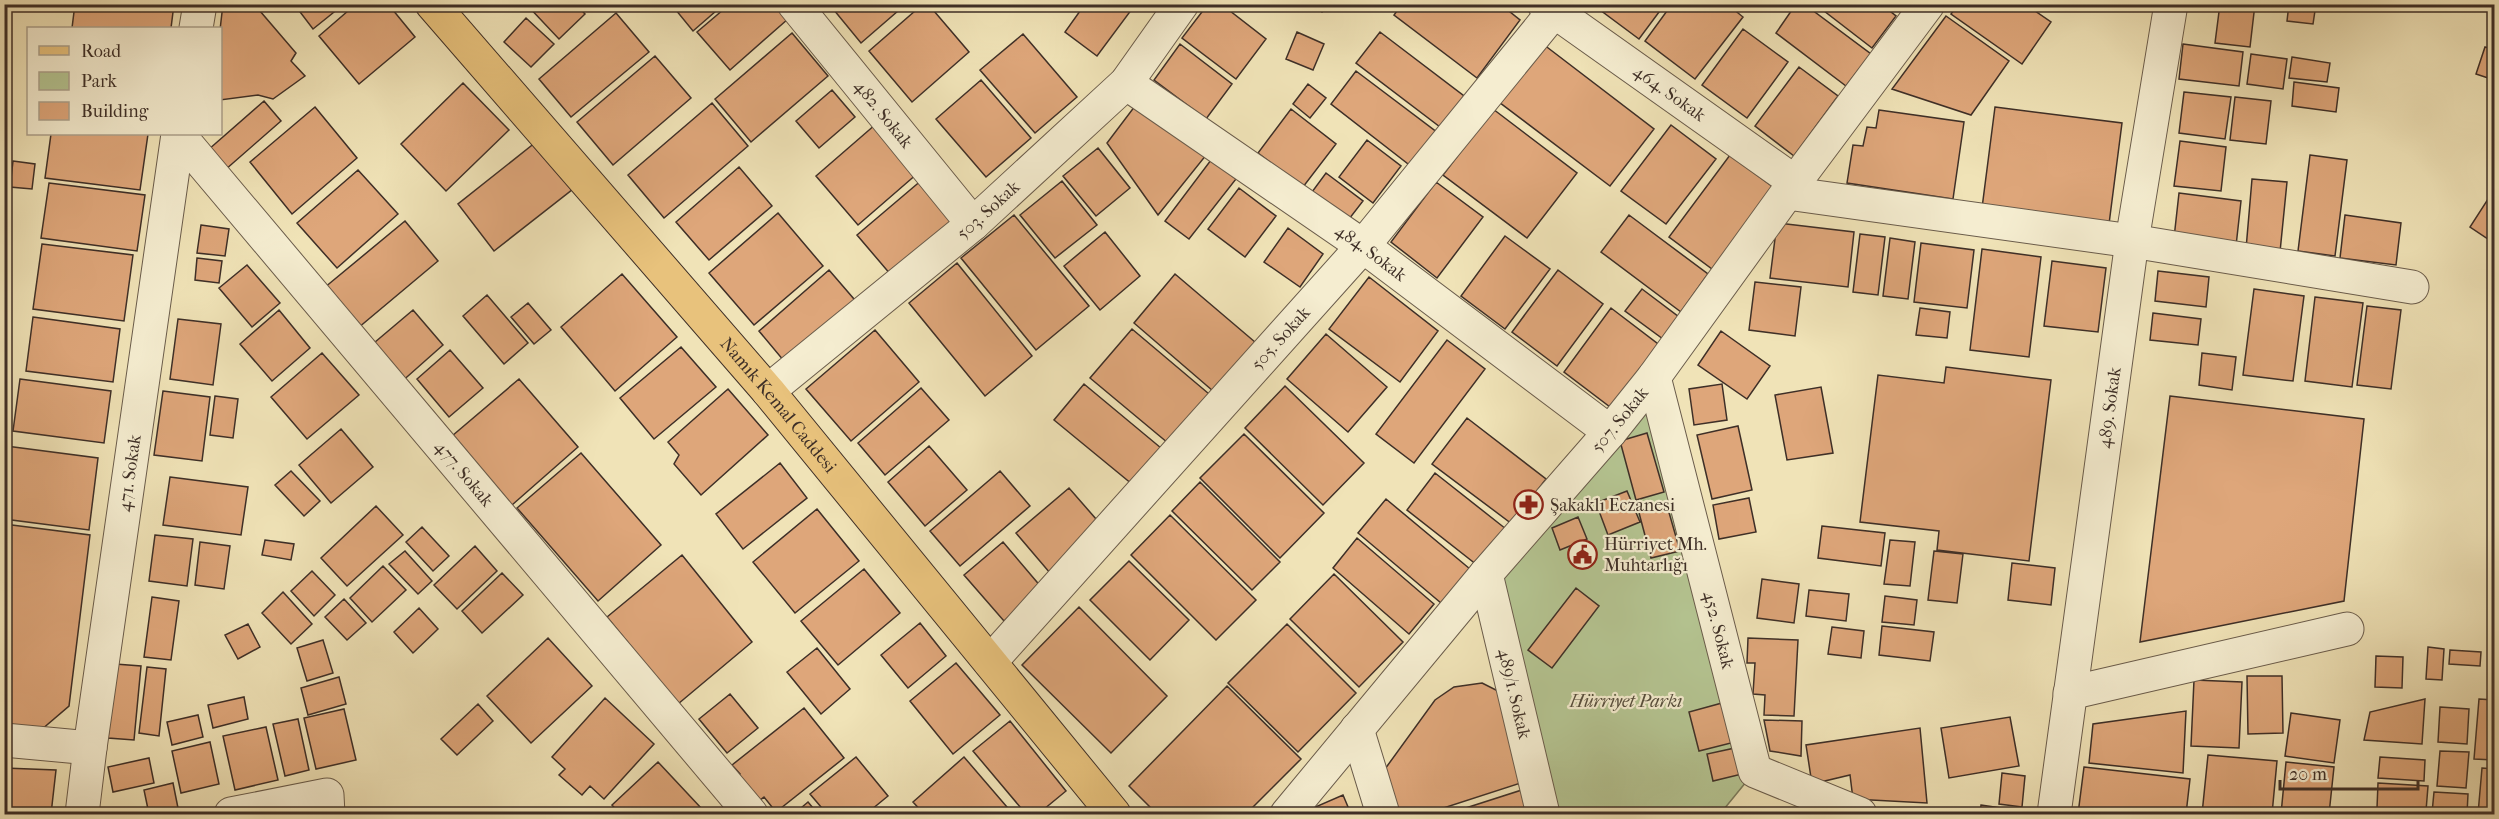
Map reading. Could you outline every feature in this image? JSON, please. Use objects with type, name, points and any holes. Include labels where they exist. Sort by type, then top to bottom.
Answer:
[{"type":"main road","name":"Namık Kemal Caddesi","points":[[432,4],[768,391],[1114,814]]},
{"type":"street","points":[[196,27],[200,4]]},
{"type":"street","name":"482. Sokak","points":[[794,4],[973,224]]},
{"type":"street","name":"503. Sokak","points":[[768,391],[973,224],[1126,83],[1182,4]]},
{"type":"street","name":"507. Sokak","points":[[1287,814],[1486,574],[1610,432],[1654,377],[1791,187],[1928,4]]},
{"type":"street","name":"489. Sokak","points":[[2054,814],[2132,241],[2171,4]]},
{"type":"street","name":"464. Sokak","points":[[1553,7],[1791,187]]},
{"type":"street","name":"505. Sokak","points":[[990,662],[1363,246],[1553,7]]},
{"type":"street","name":"484. Sokak","points":[[1126,83],[1363,246],[1610,432]]},
{"type":"street","name":"471. Sokak","points":[[82,814],[178,135]]},
{"type":"street","name":"477. Sokak","points":[[179,135],[751,814]]},
{"type":"street","points":[[1791,187],[2412,286]]},
{"type":"street","name":"452. Sokak","points":[[1654,377],[1755,771],[1860,814]]},
{"type":"street","name":"489/1. Sokak","points":[[1486,574],[1543,814]]},
{"type":"street","points":[[2070,693],[2347,628]]},
{"type":"street","points":[[1357,729],[1383,814]]},
{"type":"street","points":[[4,740],[90,748]]},
{"type":"street","points":[[231,814],[327,795],[328,814]]},
{"type":"green space","name":"Hürriyet Parkı","points":[[1654,377],[1755,771],[1720,814],[1543,814],[1486,574]]},
{"type":"building","points":[[4,4],[9,4],[6,29],[4,29]]},
{"type":"building","points":[[75,4],[174,4],[171,27],[72,27]]},
{"type":"building","points":[[223,4],[254,4],[296,53],[291,61],[305,76],[273,99],[258,95],[222,100],[220,27]]},
{"type":"building","points":[[294,4],[344,4],[313,29]]},
{"type":"building","points":[[356,4],[388,4],[415,37],[359,84],[319,36]]},
{"type":"building","points":[[526,4],[576,4],[585,14],[559,39]]},
{"type":"building","points":[[671,4],[724,4],[693,31]]},
{"type":"building","points":[[730,4],[776,4],[788,19],[730,70],[697,32]]},
{"type":"building","points":[[829,4],[906,4],[861,43]]},
{"type":"building","points":[[923,4],[928,4],[969,52],[912,102],[869,51]]},
{"type":"building","points":[[1085,4],[1125,4],[1132,9],[1097,56],[1065,32]]},
{"type":"building","points":[[1208,4],[1221,4],[1266,39],[1236,79],[1182,38]]},
{"type":"building","points":[[1313,4],[1329,4],[1322,12]]},
{"type":"building","points":[[1402,4],[1500,4],[1520,20],[1477,78],[1394,15]]},
{"type":"building","points":[[1592,4],[1665,4],[1639,39]]},
{"type":"building","points":[[1672,4],[1727,4],[1743,17],[1695,79],[1645,41]]},
{"type":"building","points":[[1796,4],[1804,4],[1871,54],[1846,86],[1776,33]]},
{"type":"building","points":[[1815,4],[1881,4],[1896,16],[1872,48]]},
{"type":"building","points":[[1958,4],[2025,4],[2051,22],[2022,64],[1951,14]]},
{"type":"building","points":[[2220,4],[2255,4],[2250,47],[2215,43]]},
{"type":"building","points":[[2289,4],[2316,4],[2313,24],[2287,21]]},
{"type":"building","points":[[616,13],[649,52],[571,117],[539,79]]},
{"type":"building","points":[[1946,16],[2009,61],[1971,115],[1892,89]]},
{"type":"building","points":[[526,18],[554,44],[531,67],[504,42]]},
{"type":"building","points":[[1743,29],[1788,62],[1747,118],[1702,85]]},
{"type":"building","points":[[1297,32],[1324,44],[1313,70],[1286,59]]},
{"type":"building","points":[[1380,32],[1468,99],[1444,130],[1356,63]]},
{"type":"building","points":[[792,33],[828,76],[751,142],[715,99]]},
{"type":"building","points":[[1023,34],[1077,97],[1035,133],[980,70]]},
{"type":"building","points":[[1539,41],[1654,129],[1610,186],[1495,99]]},
{"type":"building","points":[[1180,44],[1232,84],[1206,119],[1154,80]]},
{"type":"building","points":[[2183,44],[2243,52],[2239,86],[2179,79]]},
{"type":"building","points":[[2485,47],[2494,49],[2494,80],[2476,74]]},
{"type":"building","points":[[2251,54],[2287,59],[2283,89],[2247,84]]},
{"type":"building","points":[[655,56],[691,98],[613,165],[577,122]]},
{"type":"building","points":[[2292,57],[2330,63],[2327,82],[2289,78]]},
{"type":"building","points":[[1799,67],[1838,96],[1794,156],[1755,126]]},
{"type":"building","points":[[1356,71],[1438,133],[1412,167],[1331,104]]},
{"type":"building","points":[[981,80],[1031,138],[986,177],[936,119]]},
{"type":"building","points":[[2294,82],[2339,88],[2336,112],[2292,106]]},
{"type":"building","points":[[463,83],[509,130],[446,191],[401,144]]},
{"type":"building","points":[[1308,84],[1326,98],[1310,118],[1293,104]]},
{"type":"building","points":[[832,90],[855,117],[819,148],[796,121]]},
{"type":"building","points":[[2184,92],[2231,97],[2225,139],[2179,133]]},
{"type":"building","points":[[2235,97],[2271,101],[2266,144],[2230,140]]},
{"type":"building","points":[[264,101],[281,121],[225,170],[208,150]]},
{"type":"building","points":[[1138,102],[1207,154],[1158,215],[1107,143]]},
{"type":"building","points":[[712,103],[748,146],[664,218],[628,175]]},
{"type":"building","points":[[315,107],[357,158],[292,214],[250,162]]},
{"type":"building","points":[[1995,107],[2122,123],[2109,224],[1982,208]]},
{"type":"building","points":[[1291,109],[1336,144],[1303,187],[1258,153]]},
{"type":"building","points":[[1493,109],[1577,173],[1527,238],[1443,175]]},
{"type":"building","points":[[1879,110],[1964,122],[1953,199],[1847,183],[1853,145],[1863,146],[1867,127],[1876,128]]},
{"type":"building","points":[[876,124],[918,173],[858,225],[816,176]]},
{"type":"building","points":[[1671,125],[1716,159],[1666,224],[1621,191]]},
{"type":"building","points":[[51,135],[148,135],[140,190],[45,178]]},
{"type":"building","points":[[1367,140],[1401,166],[1373,203],[1339,177]]},
{"type":"building","points":[[2180,141],[2226,147],[2221,191],[2174,186]]},
{"type":"building","points":[[536,142],[573,189],[494,251],[458,204]]},
{"type":"building","points":[[1098,148],[1130,188],[1096,216],[1063,176]]},
{"type":"building","points":[[1730,155],[1777,190],[1716,272],[1669,237]]},
{"type":"building","points":[[2310,155],[2347,160],[2335,256],[2298,251]]},
{"type":"building","points":[[1211,160],[1236,179],[1189,239],[1165,221]]},
{"type":"building","points":[[13,161],[35,164],[32,189],[10,187]]},
{"type":"building","points":[[739,167],[772,206],[709,260],[676,222]]},
{"type":"building","points":[[358,170],[398,214],[337,268],[297,223]]},
{"type":"building","points":[[1326,173],[1363,201],[1346,223],[1309,196]]},
{"type":"building","points":[[923,179],[956,218],[891,275],[857,235]]},
{"type":"building","points":[[2252,179],[2287,182],[2280,252],[2246,249]]},
{"type":"building","points":[[1062,181],[1097,225],[1055,258],[1020,215]]},
{"type":"building","points":[[1436,182],[1483,217],[1437,278],[1391,242]]},
{"type":"building","points":[[49,183],[145,195],[137,251],[41,238]]},
{"type":"building","points":[[1239,188],[1276,216],[1245,257],[1208,229]]},
{"type":"building","points":[[2179,193],[2241,201],[2236,246],[2174,238]]},
{"type":"building","points":[[2488,199],[2494,204],[2494,243],[2470,227]]},
{"type":"building","points":[[778,213],[823,266],[754,325],[709,273]]},
{"type":"building","points":[[1014,215],[1089,306],[1036,350],[961,258]]},
{"type":"building","points":[[1629,215],[1708,274],[1681,312],[1601,252]]},
{"type":"building","points":[[2345,215],[2401,223],[2396,265],[2340,258]]},
{"type":"building","points":[[405,221],[438,261],[358,328],[324,288]]},
{"type":"building","points":[[1777,223],[1854,232],[1848,287],[1770,278]]},
{"type":"building","points":[[201,225],[229,229],[225,256],[197,253]]},
{"type":"building","points":[[1288,228],[1323,254],[1300,287],[1264,262]]},
{"type":"building","points":[[1105,232],[1140,276],[1100,310],[1064,266]]},
{"type":"building","points":[[1860,234],[1885,237],[1878,295],[1853,292]]},
{"type":"building","points":[[1505,236],[1550,269],[1505,329],[1461,296]]},
{"type":"building","points":[[1890,238],[1915,242],[1908,299],[1883,296]]},
{"type":"building","points":[[1921,243],[1974,250],[1967,308],[1914,302]]},
{"type":"building","points":[[42,244],[133,255],[124,321],[33,309]]},
{"type":"building","points":[[1982,249],[2041,257],[2029,357],[1970,350]]},
{"type":"building","points":[[197,258],[222,261],[219,283],[195,280]]},
{"type":"building","points":[[2052,261],[2106,268],[2098,332],[2044,326]]},
{"type":"building","points":[[957,263],[1032,356],[985,396],[909,303]]},
{"type":"building","points":[[247,265],[280,303],[252,327],[219,288]]},
{"type":"building","points":[[829,270],[860,306],[789,367],[759,331]]},
{"type":"building","points":[[1558,270],[1603,304],[1557,366],[1512,332]]},
{"type":"building","points":[[2158,271],[2209,277],[2206,307],[2155,301]]},
{"type":"building","points":[[622,274],[677,337],[615,391],[561,327]]},
{"type":"building","points":[[1175,274],[1262,348],[1220,397],[1134,323]]},
{"type":"building","points":[[1369,277],[1438,331],[1400,382],[1329,329]]},
{"type":"building","points":[[1755,282],[1801,287],[1795,336],[1749,330]]},
{"type":"building","points":[[1642,289],[1679,317],[1663,339],[1625,311]]},
{"type":"building","points":[[2254,289],[2304,296],[2293,381],[2243,375]]},
{"type":"building","points":[[487,295],[528,343],[504,364],[463,316]]},
{"type":"building","points":[[2315,297],[2363,303],[2352,387],[2305,381]]},
{"type":"building","points":[[528,303],[551,330],[534,344],[511,317]]},
{"type":"building","points":[[2367,306],[2401,310],[2391,389],[2357,385]]},
{"type":"building","points":[[1611,308],[1662,347],[1614,410],[1564,372]]},
{"type":"building","points":[[1920,308],[1950,312],[1947,338],[1916,335]]},
{"type":"building","points":[[279,310],[310,348],[272,381],[240,344]]},
{"type":"building","points":[[413,310],[443,345],[399,384],[368,348]]},
{"type":"building","points":[[2153,313],[2201,319],[2198,345],[2150,340]]},
{"type":"building","points":[[33,317],[120,329],[113,382],[26,371]]},
{"type":"building","points":[[178,319],[221,324],[213,385],[170,379]]},
{"type":"building","points":[[1132,329],[1215,399],[1174,448],[1090,378]]},
{"type":"building","points":[[875,330],[919,382],[851,441],[806,389]]},
{"type":"building","points":[[1721,331],[1770,366],[1747,399],[1698,365]]},
{"type":"building","points":[[1326,334],[1387,387],[1348,432],[1287,379]]},
{"type":"building","points":[[1447,340],[1485,369],[1414,463],[1376,434]]},
{"type":"building","points":[[681,347],[716,387],[654,439],[620,398]]},
{"type":"building","points":[[450,350],[483,388],[449,417],[417,379]]},
{"type":"building","points":[[322,353],[359,395],[307,439],[271,397]]},
{"type":"building","points":[[2202,353],[2236,357],[2232,390],[2199,385]]},
{"type":"building","points":[[1946,367],[2051,380],[2029,561],[1937,550],[1939,531],[1860,522],[1878,375],[1944,383]]},
{"type":"building","points":[[20,379],[111,391],[104,443],[13,431]]},
{"type":"building","points":[[519,379],[578,447],[512,505],[452,436]]},
{"type":"building","points":[[1084,384],[1167,453],[1138,489],[1054,420]]},
{"type":"building","points":[[1722,384],[1727,420],[1694,425],[1689,389]]},
{"type":"building","points":[[1285,386],[1364,463],[1323,505],[1245,428]]},
{"type":"building","points":[[1821,387],[1833,453],[1787,460],[1775,395]]},
{"type":"building","points":[[921,388],[949,420],[885,475],[858,443]]},
{"type":"building","points":[[728,389],[768,435],[701,495],[674,464],[679,455],[668,442]]},
{"type":"building","points":[[163,391],[210,397],[202,461],[154,455]]},
{"type":"building","points":[[215,396],[238,399],[233,438],[210,435]]},
{"type":"building","points":[[2170,396],[2364,419],[2344,601],[2140,642]]},
{"type":"building","points":[[1467,418],[1546,479],[1512,524],[1432,464]]},
{"type":"building","points":[[1738,426],[1752,490],[1712,499],[1697,435]]},
{"type":"building","points":[[341,429],[373,467],[331,503],[299,465]]},
{"type":"building","points":[[1647,433],[1664,492],[1636,500],[1620,441]]},
{"type":"building","points":[[1244,434],[1324,513],[1280,558],[1200,478]]},
{"type":"building","points":[[6,446],[98,458],[89,530],[4,519]]},
{"type":"building","points":[[929,446],[967,490],[925,526],[888,482]]},
{"type":"building","points":[[581,453],[661,545],[598,601],[517,508]]},
{"type":"building","points":[[780,463],[807,498],[743,549],[716,514]]},
{"type":"building","points":[[291,471],[320,501],[304,516],[275,485]]},
{"type":"building","points":[[1000,471],[1030,506],[960,566],[930,531]]},
{"type":"building","points":[[1435,473],[1506,529],[1477,565],[1407,510]]},
{"type":"building","points":[[170,477],[248,487],[241,535],[163,525]]},
{"type":"building","points":[[1200,482],[1280,562],[1252,590],[1172,511]]},
{"type":"building","points":[[1069,488],[1103,527],[1050,573],[1016,533]]},
{"type":"building","points":[[1627,491],[1640,522],[1608,535],[1596,503]]},
{"type":"building","points":[[1749,498],[1756,532],[1719,539],[1713,505]]},
{"type":"building","points":[[1386,499],[1470,569],[1441,603],[1358,533]]},
{"type":"building","points":[[1666,502],[1680,551],[1651,558],[1638,509]]},
{"type":"building","points":[[376,506],[403,535],[347,586],[321,558]]},
{"type":"building","points":[[817,509],[859,561],[795,613],[753,562]]},
{"type":"building","points":[[1170,515],[1256,600],[1216,640],[1131,555]]},
{"type":"building","points":[[1578,517],[1587,539],[1560,550],[1552,528]]},
{"type":"building","points":[[4,524],[90,535],[69,706],[41,730],[4,725]]},
{"type":"building","points":[[1822,526],[1885,533],[1881,566],[1818,558]]},
{"type":"building","points":[[422,527],[449,556],[433,571],[406,542]]},
{"type":"building","points":[[155,535],[193,539],[187,586],[149,581]]},
{"type":"building","points":[[1357,538],[1434,604],[1409,634],[1333,568]]},
{"type":"building","points":[[265,540],[294,544],[291,560],[262,555]]},
{"type":"building","points":[[1890,540],[1915,542],[1910,586],[1884,584]]},
{"type":"building","points":[[200,542],[230,546],[224,589],[195,585]]},
{"type":"building","points":[[1003,542],[1042,588],[1004,621],[964,575]]},
{"type":"building","points":[[475,546],[497,571],[457,609],[434,585]]},
{"type":"building","points":[[405,551],[432,581],[418,594],[389,564]]},
{"type":"building","points":[[1934,551],[1963,554],[1957,603],[1928,600]]},
{"type":"building","points":[[682,555],[752,642],[678,704],[607,617]]},
{"type":"building","points":[[1129,561],[1189,620],[1150,660],[1090,600]]},
{"type":"building","points":[[2012,563],[2055,568],[2051,605],[2008,600]]},
{"type":"building","points":[[383,566],[406,590],[372,622],[350,598]]},
{"type":"building","points":[[864,569],[900,613],[838,665],[801,621]]},
{"type":"building","points":[[312,571],[335,595],[314,616],[291,591]]},
{"type":"building","points":[[502,573],[523,595],[482,633],[462,611]]},
{"type":"building","points":[[1334,574],[1403,642],[1359,687],[1290,619]]},
{"type":"building","points":[[1762,579],[1799,584],[1794,623],[1757,618]]},
{"type":"building","points":[[1576,588],[1599,606],[1552,668],[1528,650]]},
{"type":"building","points":[[1809,590],[1849,594],[1846,621],[1806,616]]},
{"type":"building","points":[[283,592],[312,624],[291,644],[262,613]]},
{"type":"building","points":[[1885,596],[1917,600],[1914,625],[1882,622]]},
{"type":"building","points":[[152,597],[179,601],[171,660],[144,657]]},
{"type":"building","points":[[344,599],[366,623],[347,640],[325,617]]},
{"type":"building","points":[[1079,607],[1167,696],[1111,753],[1022,665]]},
{"type":"building","points":[[419,608],[438,629],[413,653],[394,632]]},
{"type":"building","points":[[920,623],[946,656],[908,688],[881,655]]},
{"type":"building","points":[[248,624],[260,647],[238,659],[225,635]]},
{"type":"building","points":[[1287,624],[1356,693],[1298,752],[1228,683]]},
{"type":"building","points":[[1882,626],[1934,632],[1930,661],[1879,655]]},
{"type":"building","points":[[1832,627],[1864,631],[1861,658],[1828,654]]},
{"type":"building","points":[[548,638],[592,686],[531,743],[487,696]]},
{"type":"building","points":[[1748,638],[1798,640],[1794,716],[1764,715],[1765,695],[1753,694],[1755,663],[1747,663]]},
{"type":"building","points":[[323,640],[333,673],[307,681],[297,648]]},
{"type":"building","points":[[2428,647],[2444,649],[2442,680],[2426,679]]},
{"type":"building","points":[[817,648],[850,689],[821,714],[787,672]]},
{"type":"building","points":[[2450,650],[2481,652],[2480,666],[2449,664]]},
{"type":"building","points":[[2376,656],[2403,657],[2402,688],[2375,687]]},
{"type":"building","points":[[956,663],[1000,715],[953,754],[910,701]]},
{"type":"building","points":[[115,664],[141,666],[134,740],[108,738]]},
{"type":"building","points":[[147,667],[166,669],[159,736],[139,733]]},
{"type":"building","points":[[2247,676],[2282,676],[2283,733],[2248,734]]},
{"type":"building","points":[[339,677],[346,704],[308,715],[301,688]]},
{"type":"building","points":[[2194,680],[2242,682],[2239,748],[2191,746]]},
{"type":"building","points":[[1482,683],[1504,694],[1527,781],[1425,814],[1400,814],[1385,769],[1435,700],[1454,687]]},
{"type":"building","points":[[1227,686],[1301,759],[1246,814],[1157,814],[1129,786]]},
{"type":"building","points":[[730,694],[758,728],[727,753],[699,719]]},
{"type":"building","points":[[244,697],[248,719],[213,728],[208,705]]},
{"type":"building","points":[[605,698],[654,744],[604,799],[590,786],[582,795],[559,775],[565,769],[552,757]]},
{"type":"building","points":[[2425,699],[2422,744],[2364,740],[2370,712]]},
{"type":"building","points":[[2479,699],[2494,700],[2494,760],[2474,759]]},
{"type":"building","points":[[1722,703],[1731,743],[1699,751],[1689,712]]},
{"type":"building","points":[[478,704],[493,721],[457,755],[441,739]]},
{"type":"building","points":[[2440,707],[2469,709],[2467,744],[2438,742]]},
{"type":"building","points":[[804,708],[844,758],[776,812],[764,797],[754,805],[734,779],[740,774],[732,765]]},
{"type":"building","points":[[344,709],[356,760],[316,769],[304,718]]},
{"type":"building","points":[[2186,711],[2183,773],[2089,763],[2093,724]]},
{"type":"building","points":[[2291,713],[2340,720],[2334,763],[2285,756]]},
{"type":"building","points":[[198,715],[203,737],[172,745],[167,722]]},
{"type":"building","points":[[2010,717],[2019,766],[1949,778],[1941,728]]},
{"type":"building","points":[[298,719],[309,770],[285,776],[273,724]]},
{"type":"building","points":[[1764,720],[1802,721],[1801,756],[1770,751]]},
{"type":"building","points":[[1010,721],[1066,791],[1038,814],[1026,814],[973,751]]},
{"type":"building","points":[[266,727],[278,780],[235,790],[223,736]]},
{"type":"building","points":[[1920,728],[1927,803],[1853,799],[1850,775],[1812,784],[1806,745]]},
{"type":"building","points":[[210,742],[219,784],[181,793],[172,751]]},
{"type":"building","points":[[1735,748],[1742,774],[1713,781],[1707,754]]},
{"type":"building","points":[[2440,751],[2469,752],[2466,788],[2437,786]]},
{"type":"building","points":[[2208,755],[2277,761],[2272,814],[2202,814]]},
{"type":"building","points":[[856,757],[888,796],[866,814],[827,814],[810,794]]},
{"type":"building","points":[[964,757],[1013,814],[924,814],[913,802]]},
{"type":"building","points":[[2380,757],[2425,760],[2424,781],[2378,778]]},
{"type":"building","points":[[149,758],[154,783],[113,792],[108,767]]},
{"type":"building","points":[[658,762],[702,809],[697,814],[620,814],[612,805]]},
{"type":"building","points":[[2286,762],[2334,767],[2329,814],[2281,814]]},
{"type":"building","points":[[2084,767],[2190,779],[2186,814],[2078,814]]},
{"type":"building","points":[[4,768],[56,770],[51,814],[4,814]]},
{"type":"building","points":[[2482,768],[2494,769],[2494,814],[2478,814]]},
{"type":"building","points":[[2002,773],[2025,776],[2022,807],[1999,804]]},
{"type":"building","points":[[173,783],[178,808],[149,814],[144,790]]},
{"type":"building","points":[[2378,783],[2428,786],[2426,811],[2377,808]]},
{"type":"building","points":[[1531,787],[1540,814],[1447,814]]},
{"type":"building","points":[[2434,792],[2468,794],[2467,814],[2432,813]]},
{"type":"building","points":[[1343,795],[1351,814],[1309,814],[1313,808]]},
{"type":"building","points":[[808,802],[818,814],[794,814]]},
{"type":"building","points":[[1981,805],[2022,811],[2021,814],[1980,814]]},
{"type":"building","points":[[471,812],[494,812],[494,814],[471,814]]},
{"type":"place","name":"Şakaklı Eczanesi","points":[[1529,505]]},
{"type":"place","name":"Hürriyet Mh. Muhtarlığı","points":[[1583,554]]}]
